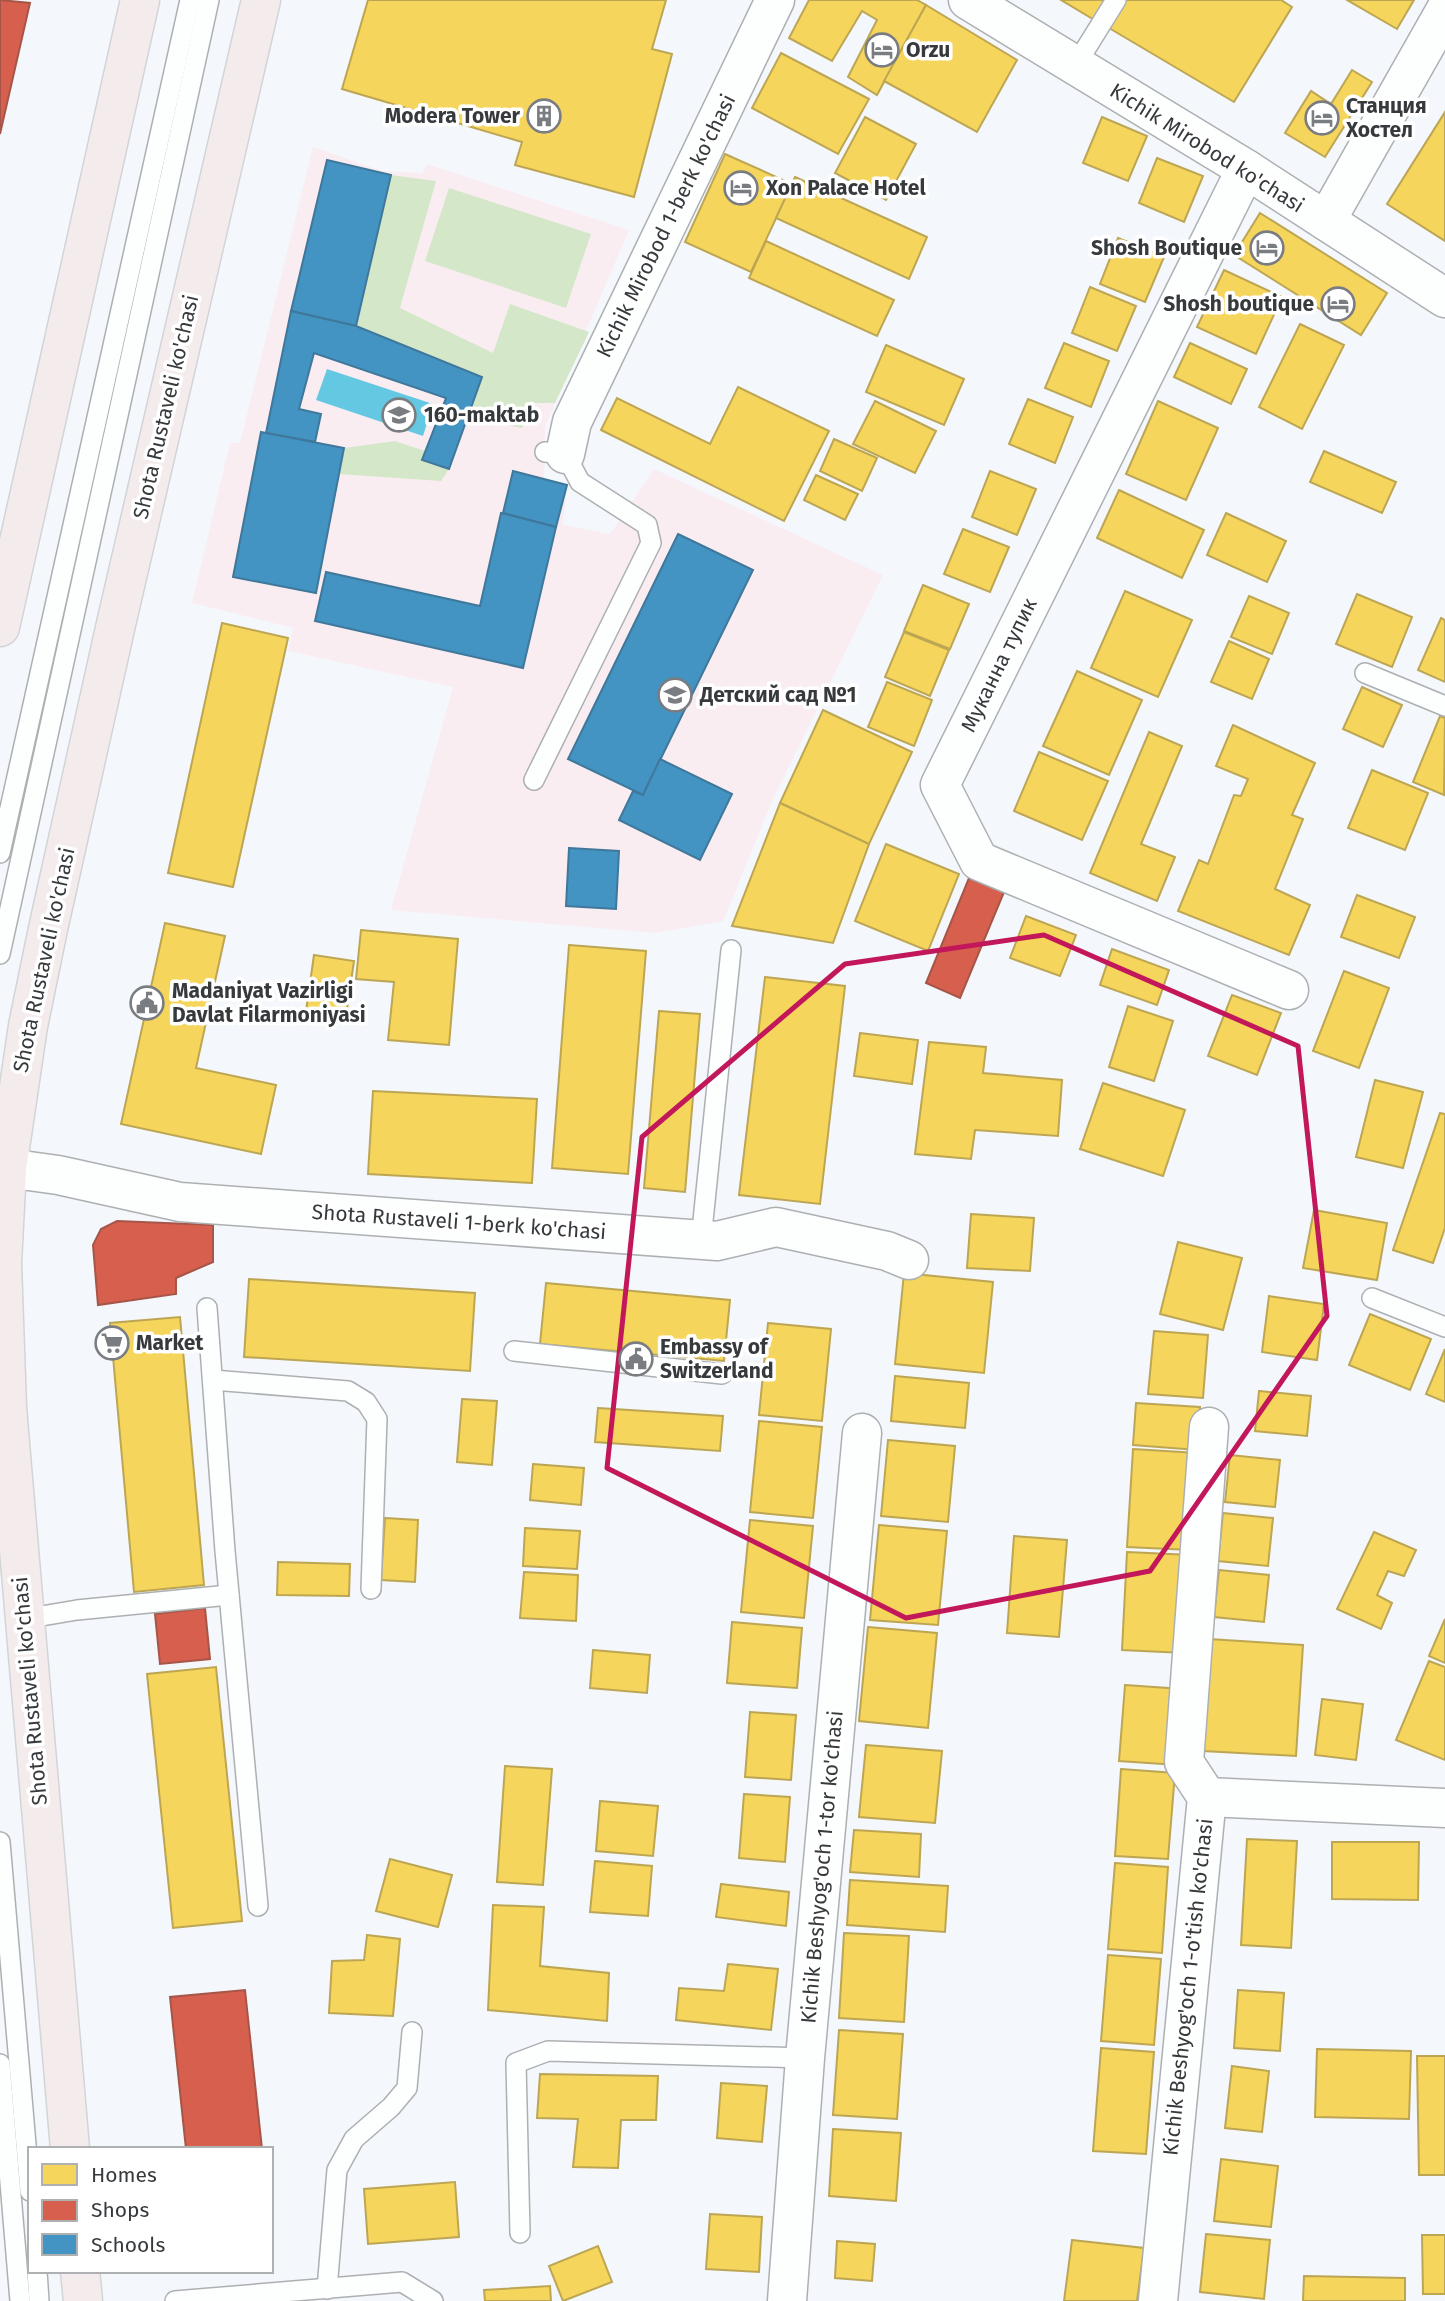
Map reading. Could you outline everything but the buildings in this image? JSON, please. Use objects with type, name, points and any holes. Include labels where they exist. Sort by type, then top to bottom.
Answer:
[{"type":"main road","points":[[0,627],[7,560],[141,0]]},
{"type":"main road","name":"Shota Rustaveli ko'chasi","points":[[70,2147],[24,1619],[2,1311],[7,1168],[19,1079],[48,929],[261,0]]},
{"type":"main road","points":[[80,2273],[83,2301]]},
{"type":"street","name":"Kichik Mirobod 1-berk ko'chasi","points":[[555,453],[775,0]]},
{"type":"street","name":"Kichik Mirobod ko'chasi","points":[[974,2],[1074,66],[1246,169],[1445,299]]},
{"type":"street","points":[[1326,221],[1445,11]]},
{"type":"street","name":"Муканна тупик","points":[[1246,169],[940,785],[979,861],[1289,990]]},
{"type":"street","name":"Shota Rustaveli 1-berk ko'chasi","points":[[7,1168],[58,1175],[180,1202],[717,1241],[776,1227],[887,1251],[909,1260]]},
{"type":"street","name":"Kichik Beshyog'och 1-o'tish ko'chasi","points":[[1158,2301],[1207,1797],[1185,1762],[1209,1427]]},
{"type":"street","name":"Kichik Beshyog'och 1-tor ko'chasi","points":[[787,2301],[805,2059],[862,1433]]},
{"type":"street","points":[[1207,1797],[1445,1808]]},
{"type":"lane","points":[[0,853],[190,0]]},
{"type":"lane","points":[[0,954],[209,0]]},
{"type":"lane","points":[[1074,66],[1116,0]]},
{"type":"lane","points":[[534,780],[651,542],[647,525],[580,482],[555,453]]},
{"type":"lane","points":[[1365,673],[1445,706]]},
{"type":"lane","points":[[701,1240],[731,950]]},
{"type":"lane","points":[[1372,1298],[1445,1327]]},
{"type":"lane","points":[[207,1308],[229,1595],[258,1906]]},
{"type":"lane","points":[[514,1351],[722,1374]]},
{"type":"lane","points":[[213,1380],[348,1391],[366,1402],[377,1419],[371,1590]]},
{"type":"lane","points":[[24,1619],[77,1610],[229,1595]]},
{"type":"lane","points":[[0,1842],[28,2168]]},
{"type":"lane","points":[[327,2289],[337,2170],[354,2139],[390,2108],[407,2088],[412,2032]]},
{"type":"lane","points":[[520,2233],[516,2063],[548,2050],[805,2059]]},
{"type":"lane","points":[[0,2064],[20,2301]]},
{"type":"lane","points":[[37,2273],[39,2301]]},
{"type":"lane","points":[[176,2301],[402,2282],[433,2301]]},
{"type":"highlighted area","points":[[1044,935],[1298,1046],[1327,1316],[1150,1571],[906,1618],[607,1468],[642,1137],[845,964]]},
{"type":"shaded area","points":[[313,147],[382,171],[422,173],[427,164],[629,230],[545,427],[544,479],[567,485],[563,525],[610,534],[654,469],[883,575],[773,799],[723,921],[655,933],[391,910],[453,687],[288,651],[293,628],[192,603],[230,443],[240,443]]},
{"type":"green space","points":[[391,175],[436,181],[400,308],[493,353],[510,304],[589,332],[555,403],[529,403],[522,428],[468,417],[482,377],[356,326]]},
{"type":"green space","points":[[449,188],[591,234],[566,308],[425,261]]},
{"type":"green space","points":[[395,441],[425,451],[422,460],[449,469],[441,481],[338,474],[344,448]]},
{"type":"water","points":[[327,369],[433,404],[423,436],[316,400]]},
{"type":"place","name":"Orzu","points":[[882,50]]},
{"type":"place","name":"Modera Tower","points":[[544,116]]},
{"type":"place","name":"Станция Хостел","points":[[1322,118]]},
{"type":"place","name":"Xon Palace Hotel","points":[[741,188]]},
{"type":"place","name":"Shosh Boutique","points":[[1267,248]]},
{"type":"place","name":"Shosh boutique","points":[[1338,304]]},
{"type":"place","name":"160-maktab","points":[[399,415]]},
{"type":"place","name":"Детский сад №1","points":[[675,695]]},
{"type":"place","name":"Madaniyat Vazirligi Davlat Filarmoniyasi","points":[[147,1003]]},
{"type":"place","name":"Market","points":[[112,1343]]},
{"type":"place","name":"Embassy of Switzerland","points":[[636,1359]]}]
